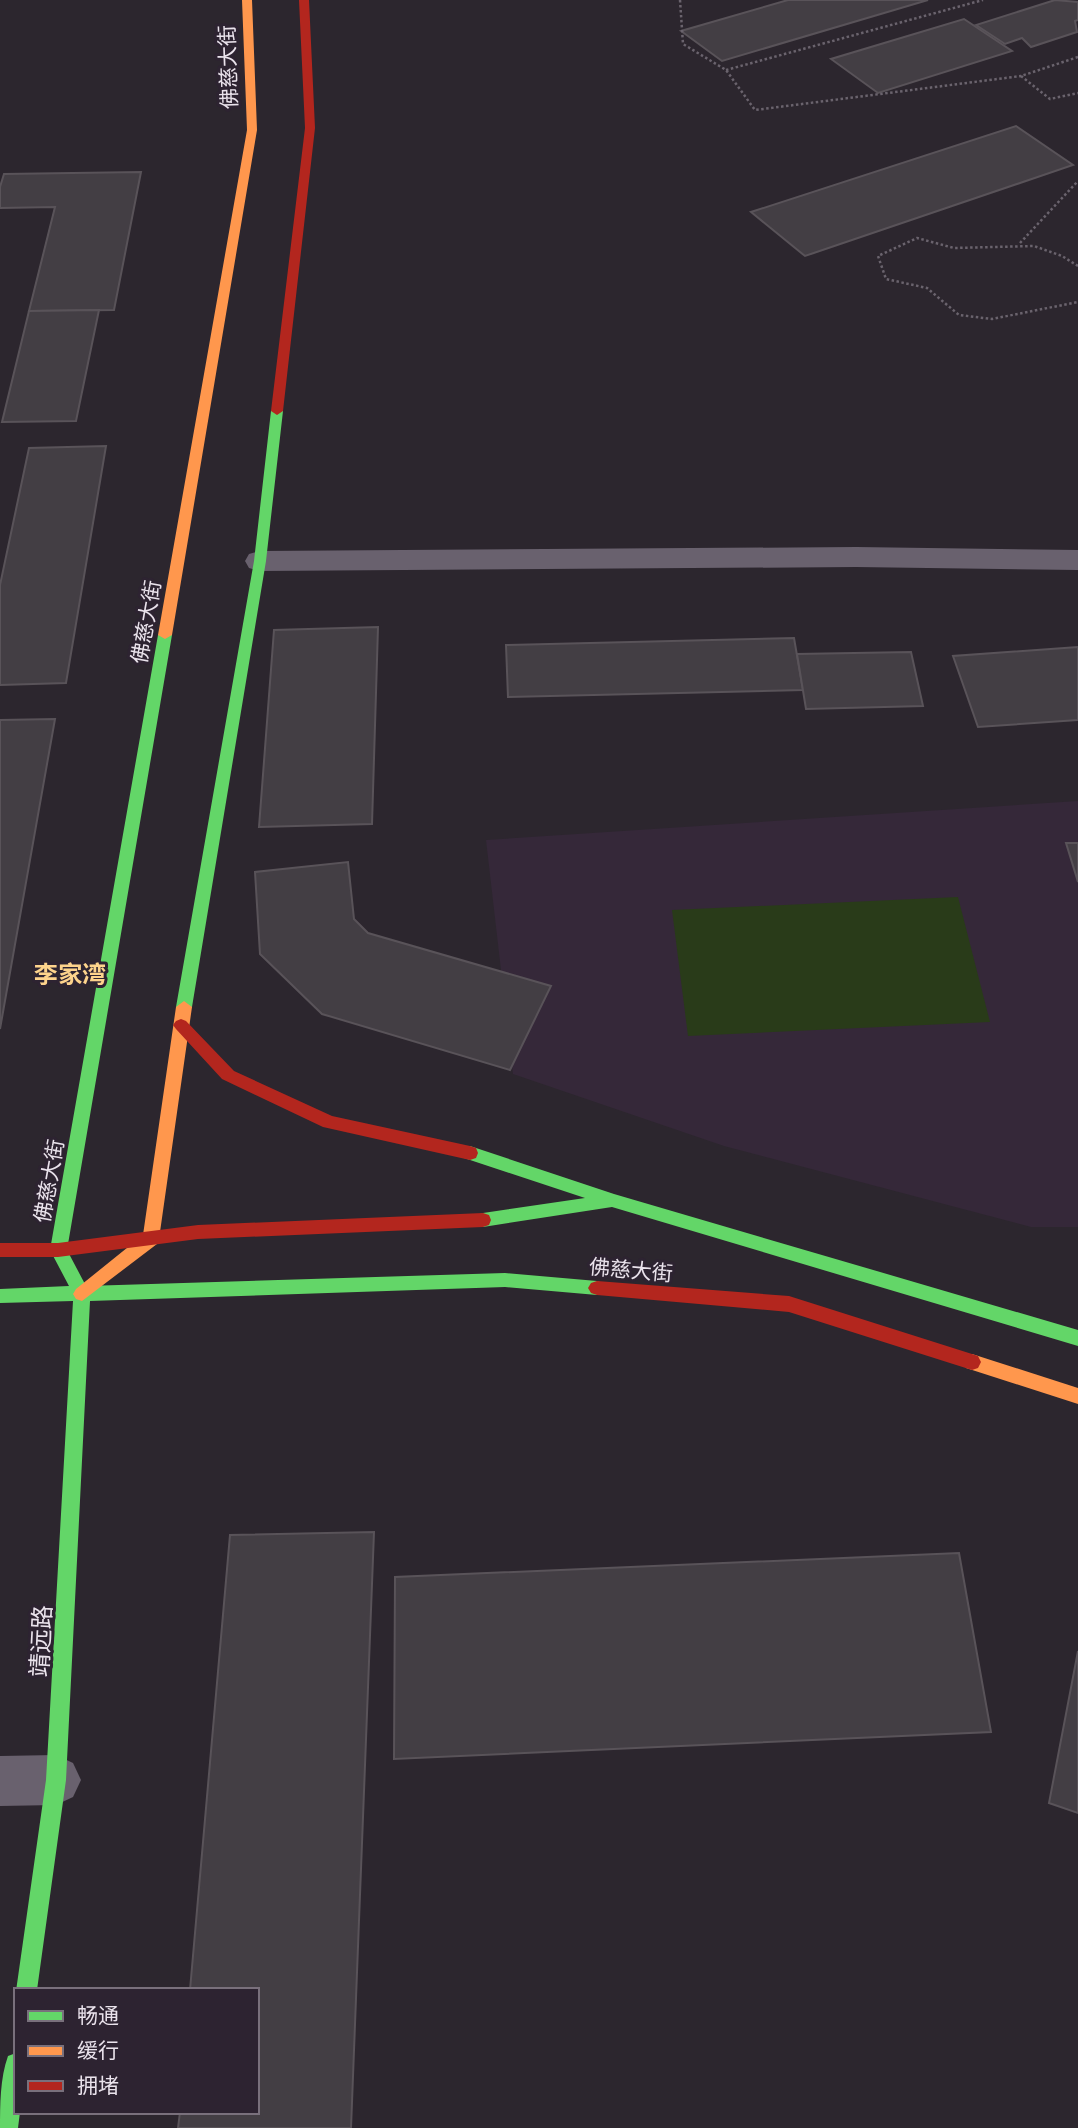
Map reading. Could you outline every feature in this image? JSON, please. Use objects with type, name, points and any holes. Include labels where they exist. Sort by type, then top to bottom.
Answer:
[{"type":"main road","name":"佛慈大街","points":[[247,0],[251,138],[58,1250],[82,1294],[505,1280],[789,1304],[1078,1396]]},
{"type":"main road","points":[[0,1296],[82,1294],[151,1239],[181,1025],[260,561],[310,128],[304,0]]},
{"type":"main road","name":"佛慈大街","points":[[181,1025],[228,1075],[329,1122],[484,1156],[614,1201],[1078,1338]]},
{"type":"main road","name":"佛慈大街","points":[[58,1250],[198,1232],[486,1220],[614,1201]]},
{"type":"main road","points":[[0,1250],[58,1250]]},
{"type":"main road","name":"靖远路","points":[[26,1988],[56,1780],[82,1294]]},
{"type":"main road","points":[[7,2128],[14,2078]]},
{"type":"street","points":[[260,561],[856,557],[1078,560]]},
{"type":"street","points":[[0,1781],[56,1780]]},
{"type":"path","points":[[680,0],[683,44],[726,70],[755,110],[1021,76],[1078,57]]},
{"type":"path","points":[[726,70],[983,0]]},
{"type":"path","points":[[1021,76],[1050,99],[1078,93]]},
{"type":"path","points":[[1019,244],[1078,181]]},
{"type":"path","points":[[1078,266],[1060,252],[1019,244],[958,248],[916,238],[878,256],[886,279],[927,288],[959,315],[992,319],[1078,302]]},
{"type":"shaded area","points":[[1078,801],[1078,1227],[1031,1227],[724,1146],[513,1074],[486,840]]},
{"type":"green space","points":[[958,897],[990,1022],[688,1036],[672,910]]},
{"type":"building","points":[[788,0],[928,0],[722,61],[681,31]]},
{"type":"building","points":[[1055,0],[1078,2],[1078,20],[1075,21],[1077,32],[1031,47],[1022,38],[1005,44],[976,25]]},
{"type":"building","points":[[964,19],[1012,51],[878,93],[831,59]]},
{"type":"building","points":[[1016,126],[1073,165],[805,256],[751,212]]},
{"type":"building","points":[[141,172],[114,310],[29,311],[55,207],[0,208],[0,187],[4,174]]},
{"type":"building","points":[[99,310],[76,421],[2,422],[29,311]]},
{"type":"building","points":[[106,446],[66,683],[0,685],[0,585],[29,448]]},
{"type":"building","points":[[378,627],[372,824],[259,827],[274,630]]},
{"type":"building","points":[[794,638],[803,690],[508,697],[506,645]]},
{"type":"building","points":[[1078,647],[1078,720],[978,727],[953,656]]},
{"type":"building","points":[[911,652],[923,706],[806,709],[797,654]]},
{"type":"building","points":[[55,719],[0,1029],[0,720]]},
{"type":"building","points":[[1066,843],[1078,843],[1078,882]]},
{"type":"building","points":[[348,862],[354,919],[368,933],[551,986],[510,1070],[322,1014],[260,954],[255,872]]},
{"type":"building","points":[[374,1532],[351,2128],[178,2128],[180,2114],[259,2114],[259,1988],[190,1988],[230,1535]]},
{"type":"building","points":[[959,1553],[991,1732],[394,1759],[395,1577]]},
{"type":"building","points":[[1078,1651],[1078,1813],[1049,1803]]},
{"type":"traffic: fast","points":[[184,1007],[260,561],[277,411]]},
{"type":"traffic: fast","points":[[82,1294],[58,1250],[165,635]]},
{"type":"traffic: fast","points":[[470,1153],[614,1201],[1078,1338]]},
{"type":"traffic: fast","points":[[483,1220],[608,1202]]},
{"type":"traffic: fast","points":[[0,1296],[505,1280],[597,1288]]},
{"type":"traffic: fast","points":[[26,1988],[56,1780],[82,1294]]},
{"type":"traffic: fast","points":[[7,2128],[14,2078]]},
{"type":"traffic: slow","points":[[165,635],[252,130],[247,0]]},
{"type":"traffic: slow","points":[[82,1294],[151,1239],[184,1007]]},
{"type":"traffic: slow","points":[[972,1362],[1078,1396]]},
{"type":"traffic: jam","points":[[277,411],[310,128],[304,0]]},
{"type":"traffic: jam","points":[[181,1025],[228,1075],[329,1122],[470,1153]]},
{"type":"traffic: jam","points":[[0,1250],[58,1250],[198,1232],[483,1220]]},
{"type":"traffic: jam","points":[[597,1288],[789,1304],[972,1362]]},
{"type":"district","name":"李家湾","points":[[70,974]]}]
